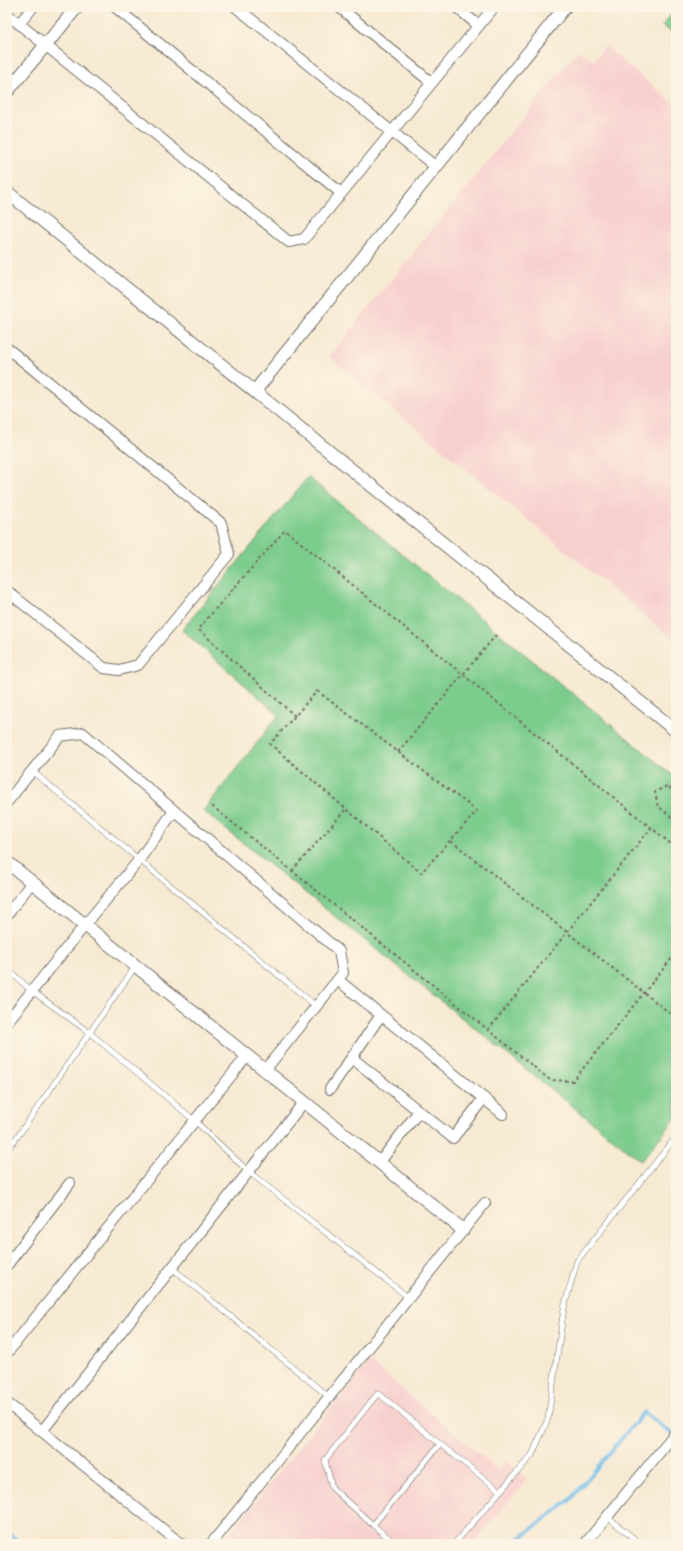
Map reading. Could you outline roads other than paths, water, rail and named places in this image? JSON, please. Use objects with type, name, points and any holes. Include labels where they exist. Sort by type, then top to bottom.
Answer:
[{"type":"street","points":[[20,24],[33,7]]},
{"type":"street","points":[[7,92],[77,7]]},
{"type":"street","points":[[114,7],[342,194]]},
{"type":"street","points":[[236,7],[436,167]]},
{"type":"street","points":[[339,7],[432,83]]},
{"type":"street","points":[[456,7],[479,26]]},
{"type":"street","points":[[7,14],[289,242],[304,239],[494,7]]},
{"type":"street","points":[[255,391],[565,7]]},
{"type":"street","points":[[7,192],[676,731]]},
{"type":"street","points":[[7,348],[222,523],[229,554],[138,664],[119,670],[104,668],[7,591]]},
{"type":"street","points":[[7,802],[60,736],[83,733],[339,951],[343,974],[265,1070]]},
{"type":"street","points":[[7,1022],[85,924],[139,860],[174,810]]},
{"type":"street","points":[[7,862],[463,1230]]},
{"type":"street","points":[[7,915],[32,882]]},
{"type":"street","points":[[338,980],[503,1114]]},
{"type":"street","points":[[330,1088],[381,1015]]},
{"type":"street","points":[[7,1353],[247,1056]]},
{"type":"street","points":[[352,1058],[453,1138],[484,1098]]},
{"type":"street","points":[[42,1431],[304,1102]]},
{"type":"street","points":[[379,1163],[418,1111]]},
{"type":"street","points":[[7,1265],[70,1183]]},
{"type":"street","points":[[211,1544],[485,1203]]},
{"type":"street","points":[[7,1403],[181,1544]]},
{"type":"street","points":[[585,1544],[676,1432]]},
{"type":"lane","points":[[32,771],[317,1006]]},
{"type":"lane","points":[[7,1150],[136,966]]},
{"type":"lane","points":[[7,969],[32,991],[90,1033],[195,1121],[249,1172],[409,1298]]},
{"type":"lane","points":[[454,1544],[532,1455],[548,1420],[564,1308],[577,1261],[676,1136]]},
{"type":"lane","points":[[172,1268],[329,1397]]},
{"type":"lane","points":[[396,1544],[332,1488],[325,1460],[378,1393],[500,1491]]},
{"type":"lane","points":[[373,1525],[440,1444]]},
{"type":"lane","points":[[607,1516],[640,1544]]},
{"type":"waterway","points":[[512,1544],[570,1500],[644,1412],[672,1434]]},
{"type":"waterway","points":[[7,1532],[22,1544]]}]
